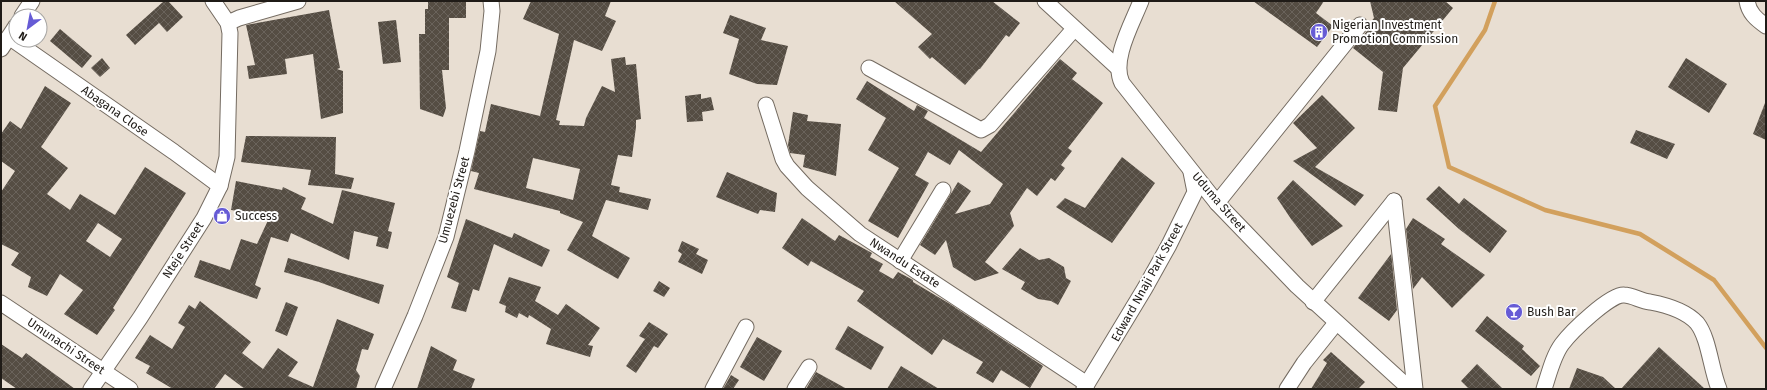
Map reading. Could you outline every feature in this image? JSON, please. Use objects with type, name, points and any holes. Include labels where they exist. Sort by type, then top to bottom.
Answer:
[{"type":"street","name":"Nteje Street","points":[[91,389],[204,218],[220,186],[227,157],[231,43],[228,23],[213,1]]},
{"type":"street","points":[[228,23],[239,18],[298,1]]},
{"type":"street","name":"Umuezebi Street","points":[[383,389],[415,316],[446,237],[467,151],[488,51],[492,11],[491,1]]},
{"type":"street","name":"Uduma Street","points":[[1045,1],[1118,68],[1122,82],[1136,102],[1217,203],[1313,302],[1410,389]]},
{"type":"street","points":[[1118,68],[1119,58],[1141,1]]},
{"type":"street","points":[[1747,1],[1748,10],[1766,26]]},
{"type":"street","points":[[1217,203],[1360,25]]},
{"type":"street","points":[[869,68],[981,130],[990,125],[1074,29]]},
{"type":"street","name":"Abagana Close","points":[[23,48],[174,152],[220,186]]},
{"type":"street","name":"Nwandu Estate","points":[[766,106],[787,166],[807,188],[860,234],[1085,386]]},
{"type":"street","name":"Edward Nnaji Park Street","points":[[1085,386],[1145,288],[1195,192],[1191,170]]},
{"type":"street","points":[[900,261],[943,190]]},
{"type":"street","points":[[1313,302],[1394,201],[1414,389]]},
{"type":"street","points":[[1544,389],[1562,344],[1606,303],[1615,297],[1624,295],[1646,302],[1664,304],[1675,308],[1696,322],[1702,330],[1714,379],[1719,389]]},
{"type":"street","name":"Umunachi Street","points":[[1,303],[130,389]]},
{"type":"street","points":[[1287,389],[1304,362],[1336,324]]},
{"type":"street","points":[[713,389],[746,326]]},
{"type":"street","points":[[795,389],[809,367]]},
{"type":"building","points":[[164,1],[168,1],[183,17],[167,32],[159,23],[135,45],[126,35]]},
{"type":"building","points":[[428,1],[466,1],[466,18],[449,18],[449,70],[442,70],[446,108],[443,117],[420,109],[419,34],[425,34],[425,9],[428,9]]},
{"type":"building","points":[[531,1],[611,1],[605,16],[616,21],[602,51],[574,40],[556,120],[560,121],[559,125],[584,126],[586,118],[602,86],[615,92],[611,59],[625,57],[626,65],[636,64],[641,119],[636,120],[632,157],[618,155],[611,185],[620,187],[619,192],[651,199],[648,210],[606,200],[592,236],[630,258],[618,279],[567,250],[583,222],[560,213],[560,211],[474,189],[479,173],[471,171],[480,131],[485,132],[491,104],[540,116],[559,34],[523,19]],"holes":[[[533,158],[580,169],[573,200],[526,188]]]},
{"type":"building","points":[[894,1],[992,1],[1020,23],[1009,37],[1006,35],[980,69],[965,85],[932,57],[930,59],[918,47],[932,34]]},
{"type":"building","points":[[1253,1],[1324,1],[1316,13],[1333,26],[1317,47]]},
{"type":"building","points":[[1370,1],[1445,1],[1453,8],[1403,68],[1397,112],[1378,110],[1383,72],[1353,48],[1367,31],[1369,24],[1374,18]]},
{"type":"building","points":[[329,10],[340,68],[337,69],[343,71],[343,113],[321,119],[313,54],[285,59],[287,74],[249,79],[247,66],[255,65],[246,25]]},
{"type":"building","points":[[730,15],[766,28],[761,40],[788,46],[777,85],[757,84],[729,74],[739,39],[723,33]]},
{"type":"building","points":[[396,20],[401,62],[383,64],[378,22]]},
{"type":"building","points":[[60,29],[92,56],[82,68],[50,41]]},
{"type":"building","points":[[102,58],[110,68],[100,77],[91,68]]},
{"type":"building","points":[[1686,58],[1727,84],[1709,113],[1668,87]]},
{"type":"building","points":[[1060,59],[1077,73],[1072,79],[1103,103],[1068,148],[1072,151],[1061,165],[1065,168],[1055,181],[1051,178],[1037,196],[1027,188],[1010,213],[1014,226],[985,262],[999,273],[975,281],[953,267],[946,240],[935,255],[920,245],[958,182],[971,191],[955,214],[990,204],[1003,184],[959,150],[950,165],[928,152],[915,175],[929,183],[898,238],[868,221],[899,168],[868,150],[886,118],[856,99],[867,81],[914,111],[917,105],[928,111],[924,118],[981,152]]},
{"type":"building","points":[[45,86],[71,103],[41,147],[68,168],[47,194],[70,210],[80,194],[115,215],[145,167],[186,193],[113,308],[115,310],[97,335],[64,314],[83,290],[60,274],[47,296],[28,287],[31,277],[11,265],[19,253],[1,244],[1,192],[15,171],[1,161],[1,134],[10,121],[21,129]],"holes":[[[98,223],[122,239],[110,257],[86,241]]]},
{"type":"building","points":[[701,94],[701,99],[711,97],[714,110],[702,112],[703,121],[687,122],[685,96]]},
{"type":"building","points":[[1322,95],[1355,128],[1315,167],[1364,195],[1355,206],[1293,161],[1317,148],[1293,123]]},
{"type":"building","points":[[1766,103],[1766,140],[1753,134]]},
{"type":"building","points":[[793,112],[808,115],[807,121],[841,124],[836,176],[803,167],[805,155],[790,153],[788,145]]},
{"type":"building","points":[[1636,130],[1675,144],[1667,159],[1630,143]]},
{"type":"building","points":[[246,136],[336,137],[335,174],[354,178],[351,189],[308,185],[311,170],[241,162]]},
{"type":"building","points":[[1122,157],[1155,183],[1112,243],[1056,207],[1065,198],[1085,208]]},
{"type":"building","points":[[727,172],[777,193],[775,212],[760,210],[758,214],[716,197]]},
{"type":"building","points":[[1293,180],[1343,226],[1312,246],[1277,198]]},
{"type":"building","points":[[236,181],[282,190],[283,187],[306,198],[301,209],[333,224],[342,190],[395,203],[388,231],[392,232],[388,249],[376,246],[378,237],[354,231],[349,260],[291,233],[288,242],[271,237],[255,285],[261,288],[257,299],[194,277],[200,260],[230,270],[241,239],[257,244],[270,216],[231,210]]},
{"type":"building","points":[[1439,186],[1459,204],[1464,198],[1507,231],[1490,253],[1459,229],[1426,199]]},
{"type":"building","points":[[802,218],[835,241],[839,235],[872,253],[870,257],[883,264],[879,271],[893,279],[898,272],[913,280],[913,282],[950,304],[1043,366],[1030,388],[1001,370],[993,383],[976,373],[983,362],[943,339],[932,355],[857,301],[864,291],[811,261],[808,266],[782,248]]},
{"type":"building","points":[[1413,218],[1445,239],[1441,244],[1485,275],[1452,308],[1422,277],[1413,289],[1406,229]]},
{"type":"building","points":[[466,219],[512,238],[514,233],[550,250],[542,267],[494,244],[479,291],[473,289],[466,312],[451,308],[459,283],[447,277]]},
{"type":"building","points":[[682,241],[699,249],[696,254],[708,260],[702,274],[678,262],[682,254],[678,251]]},
{"type":"building","points":[[1020,248],[1039,260],[1049,258],[1064,267],[1066,278],[1071,281],[1058,305],[1051,301],[1038,299],[1021,289],[1025,282],[1002,269]]},
{"type":"building","points":[[1391,252],[1397,310],[1389,321],[1358,298]]},
{"type":"building","points":[[288,258],[384,285],[379,304],[319,282],[284,272]]},
{"type":"building","points":[[509,277],[541,287],[535,301],[558,315],[566,304],[600,328],[588,345],[593,346],[590,357],[546,344],[551,329],[529,315],[528,318],[519,313],[517,318],[505,312],[506,306],[499,303]]},
{"type":"building","points":[[659,281],[670,288],[664,297],[653,291]]},
{"type":"building","points":[[200,301],[251,342],[242,353],[263,369],[278,348],[298,362],[288,376],[313,387],[337,319],[374,334],[368,350],[362,349],[356,370],[360,376],[356,389],[245,389],[225,374],[214,389],[173,389],[146,373],[150,366],[135,358],[150,335],[172,349],[185,327],[178,323],[189,305],[195,309]]},
{"type":"building","points":[[286,302],[298,307],[287,336],[275,331]]},
{"type":"building","points":[[1487,316],[1524,346],[1522,349],[1540,366],[1531,376],[1475,331]]},
{"type":"building","points":[[649,322],[668,334],[658,348],[654,346],[636,373],[626,366],[645,339],[639,336]]},
{"type":"building","points":[[848,326],[884,347],[871,370],[835,349]]},
{"type":"building","points":[[757,337],[782,351],[764,381],[740,367]]},
{"type":"building","points":[[1,344],[22,358],[26,353],[75,389],[17,389],[1,378]]},
{"type":"building","points":[[431,346],[457,360],[453,370],[475,379],[471,389],[417,389]]},
{"type":"building","points":[[1659,347],[1705,389],[1621,389]]},
{"type":"building","points":[[1331,352],[1365,382],[1358,389],[1311,389],[1327,363],[1323,360]]},
{"type":"building","points":[[1477,364],[1503,389],[1469,389],[1461,381]]},
{"type":"building","points":[[901,366],[939,389],[887,389]]},
{"type":"building","points":[[1577,368],[1603,377],[1616,389],[1569,389]]},
{"type":"building","points":[[816,372],[847,389],[806,389]]},
{"type":"building","points":[[731,375],[739,380],[733,389],[723,389]]},
{"type":"waterway","points":[[1495,1],[1485,30],[1435,106],[1449,167],[1545,210],[1640,234],[1714,280],[1766,348]]},
{"type":"place","name":"Nigerian Investment Promotion Commission","points":[[1319,32]]},
{"type":"place","name":"Success","points":[[222,216]]},
{"type":"place","name":"Bush Bar","points":[[1514,312]]}]
